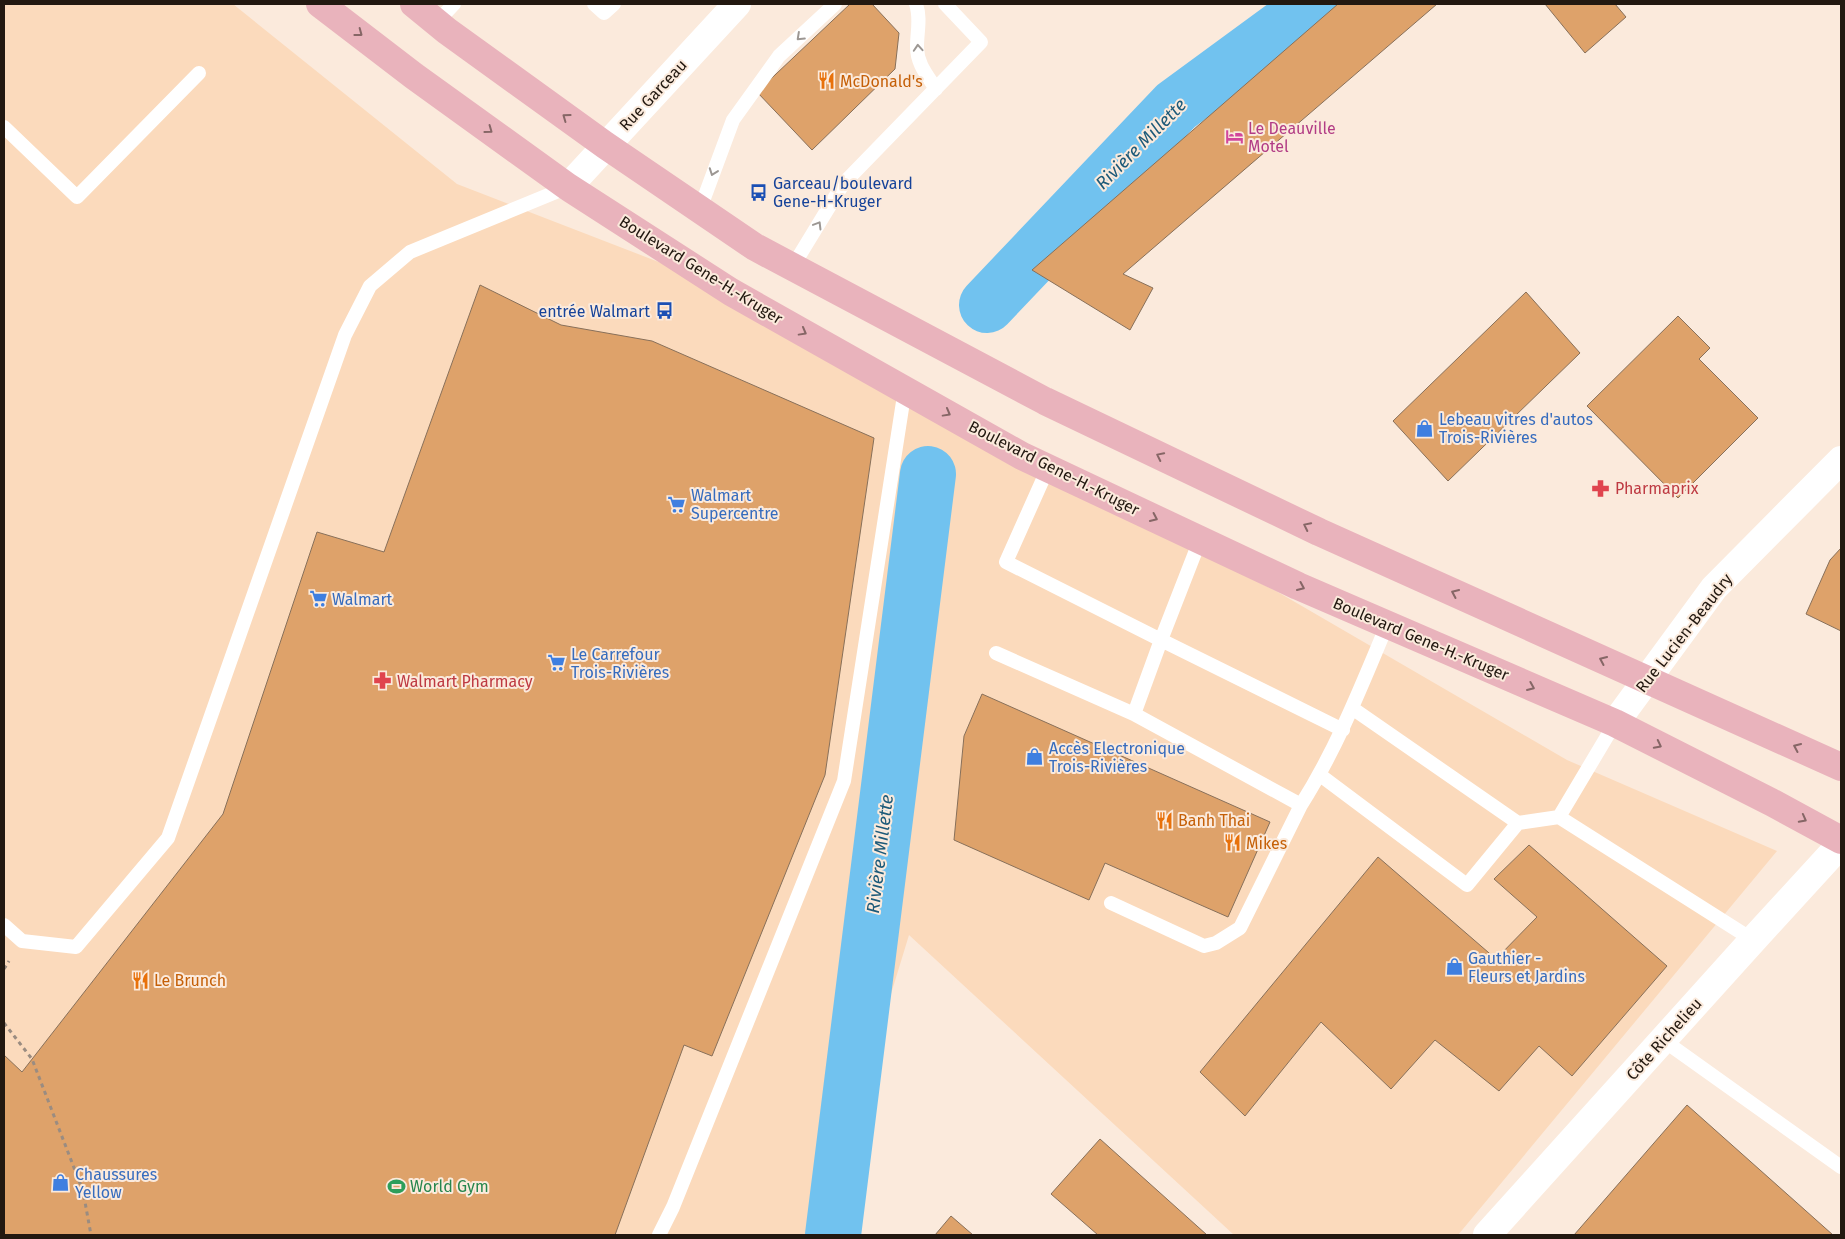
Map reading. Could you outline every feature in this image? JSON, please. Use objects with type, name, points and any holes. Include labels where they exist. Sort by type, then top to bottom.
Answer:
[{"type":"main road","name":"Boulevard Gene-H.-Kruger","points":[[320,4],[414,76],[568,186],[731,292],[1022,456],[1298,586],[1615,723],[1771,802],[1841,840]]},
{"type":"main road","points":[[414,4],[446,13],[447,31],[605,145],[756,247],[1054,405],[1319,532],[1841,767]]},
{"type":"street","name":"Rue Garceau","points":[[568,186],[737,4]]},
{"type":"street","name":"Rue Lucien-Beaudry","points":[[1615,723],[1714,588],[1841,460]]},
{"type":"street","name":"Côte Richelieu","points":[[1487,1235],[1841,844]]},
{"type":"lane","points":[[594,4],[604,13],[614,4]]},
{"type":"lane","points":[[700,209],[733,120],[780,56],[835,4]]},
{"type":"lane","points":[[916,4],[919,19],[917,48],[921,68],[936,89]]},
{"type":"lane","points":[[793,266],[843,184],[981,42],[945,4]]},
{"type":"lane","points":[[4,127],[77,197],[199,73]]},
{"type":"lane","points":[[4,925],[22,941],[76,947],[168,838],[345,335],[370,286],[410,252],[568,186]]},
{"type":"lane","points":[[659,1235],[673,1207],[844,781],[905,389]]},
{"type":"lane","points":[[1048,468],[1006,562],[1343,730]]},
{"type":"lane","points":[[1134,714],[1200,540]]},
{"type":"lane","points":[[1111,903],[1204,946],[1216,942],[1240,928],[1300,805],[1320,774],[1343,730],[1387,625]]},
{"type":"lane","points":[[996,653],[1134,714],[1300,805]]},
{"type":"lane","points":[[1352,708],[1518,823]]},
{"type":"lane","points":[[1559,817],[1615,723]]},
{"type":"lane","points":[[1320,774],[1467,885],[1518,823],[1559,817],[1753,940]]},
{"type":"lane","points":[[1664,1040],[1841,1166]]},
{"type":"path","points":[[4,1022],[32,1059],[83,1191],[91,1235]]},
{"type":"shaded area","points":[[4,4],[233,4],[457,184],[726,288],[984,444],[1276,591],[1567,760],[1777,851],[1458,1235],[1234,1235],[909,935],[826,1207],[830,1235],[4,1235]]},
{"type":"building","name":"McDonald's","points":[[850,4],[872,4],[899,33],[895,69],[812,150],[757,92]]},
{"type":"building","name":"Le Deauville Motel","points":[[1338,4],[1437,4],[1123,274],[1153,288],[1130,330],[1032,270]]},
{"type":"building","points":[[1545,4],[1615,4],[1626,17],[1585,53]]},
{"type":"building","name":"Le Carrefour Trois-Rivières","points":[[480,285],[561,325],[652,341],[874,438],[825,775],[712,1056],[684,1045],[615,1235],[4,1235],[4,1055],[22,1072],[223,814],[317,532],[384,552]]},
{"type":"building","points":[[1526,292],[1580,353],[1448,481],[1393,421]]},
{"type":"building","points":[[1678,316],[1710,348],[1699,359],[1758,418],[1678,498],[1587,406]]},
{"type":"building","points":[[1841,548],[1841,631],[1806,614],[1830,560]]},
{"type":"building","points":[[982,694],[1270,822],[1228,917],[1105,863],[1089,900],[954,840],[964,736]]},
{"type":"building","points":[[1529,845],[1667,966],[1572,1076],[1539,1046],[1499,1091],[1435,1040],[1391,1089],[1321,1022],[1245,1116],[1200,1072],[1378,857],[1496,959],[1537,917],[1494,879]]},
{"type":"building","points":[[1687,1105],[1833,1235],[1574,1235]]},
{"type":"building","points":[[1100,1139],[1207,1235],[1098,1235],[1051,1194]]},
{"type":"building","points":[[951,1216],[973,1235],[935,1235]]},
{"type":"waterway","name":"Rivière Millette","points":[[987,305],[1176,106],[1313,4]]},
{"type":"waterway","name":"Rivière Millette","points":[[833,1235],[928,474]]},
{"type":"place","name":"McDonald's","points":[[826,81]]},
{"type":"place","name":"Le Deauville Motel","points":[[1234,137]]},
{"type":"place","name":"Garceau/boulevard Gene-H-Kruger","points":[[759,192]]},
{"type":"place","name":"entrée Walmart","points":[[664,311]]},
{"type":"place","name":"Lebeau vitres d'autos Trois-Rivières","points":[[1425,428]]},
{"type":"place","name":"Pharmaprix","points":[[1601,488]]},
{"type":"place","name":"Walmart Supercentre","points":[[677,504]]},
{"type":"place","name":"Walmart","points":[[318,599]]},
{"type":"place","name":"Le Carrefour Trois-Rivières","points":[[557,663]]},
{"type":"place","name":"Walmart Pharmacy","points":[[383,681]]},
{"type":"place","name":"Accès Electronique Trois-Rivières","points":[[1035,757]]},
{"type":"place","name":"Banh Thai","points":[[1164,820]]},
{"type":"place","name":"Mikes","points":[[1232,843]]},
{"type":"place","name":"Gauthier - Fleurs et Jardins","points":[[1454,967]]},
{"type":"place","name":"Le Brunch","points":[[140,980]]},
{"type":"place","name":"Chaussures Yellow","points":[[61,1183]]},
{"type":"place","name":"World Gym","points":[[396,1186]]}]
